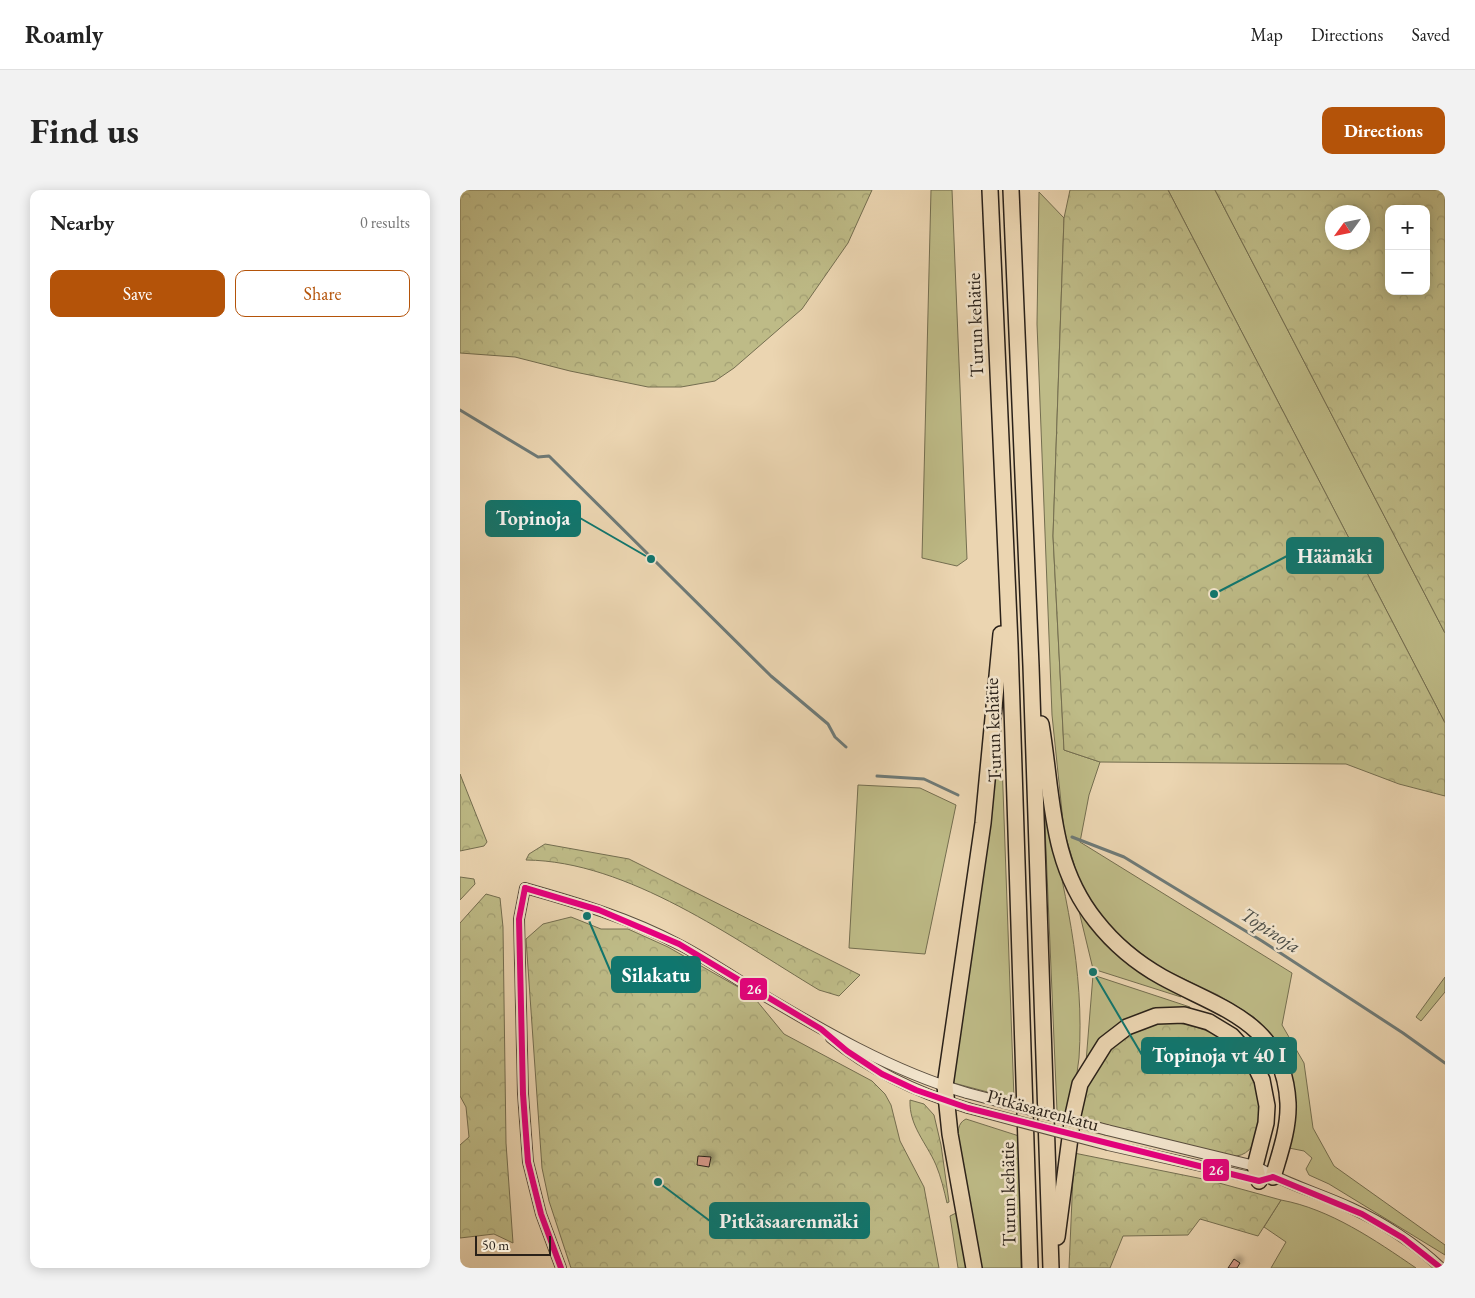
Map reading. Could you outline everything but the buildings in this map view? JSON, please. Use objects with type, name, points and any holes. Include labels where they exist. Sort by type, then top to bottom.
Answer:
[{"type":"highway","name":"Turun kehätie","points":[[990,190],[1006,572],[1030,1268]]},
{"type":"highway","points":[[1011,190],[1031,666],[1052,1268]]},
{"type":"highway","points":[[974,1268],[945,1094],[984,815],[1006,572]]},
{"type":"highway","points":[[1031,666],[1049,771],[1055,830],[1068,879],[1095,920],[1121,949],[1164,978],[1213,1001],[1244,1019],[1266,1042],[1280,1068],[1288,1103],[1283,1138],[1262,1174]]},
{"type":"highway","points":[[1052,1268],[1072,1116],[1080,1084],[1105,1044],[1127,1027],[1156,1016],[1184,1015],[1209,1022],[1243,1046],[1258,1070],[1266,1099],[1262,1174]]},
{"type":"street","name":"Pitkäsaarenkatu","points":[[561,1268],[541,1214],[528,1162],[523,1094],[519,919],[525,888],[599,910],[679,944],[821,1029],[921,1078],[968,1108],[1108,1145],[1262,1174]]},
{"type":"street","name":"Pitkäsaarenkatu","points":[[821,1029],[847,1051],[882,1074],[945,1094],[967,1093],[1262,1174],[1361,1213],[1432,1259],[1445,1264]]},
{"type":"street","name":"Pitkäsaarenkatu","points":[[1432,1259],[1441,1268]]},
{"type":"green space","points":[[460,190],[872,190],[848,243],[802,309],[734,368],[715,381],[681,387],[648,387],[570,371],[515,357],[460,353]]},
{"type":"green space","points":[[931,190],[952,190],[967,559],[957,566],[922,558]]},
{"type":"green space","points":[[1070,190],[1168,190],[1445,723],[1445,796],[1399,784],[1346,764],[1100,762],[1064,750],[1053,536],[1064,218]]},
{"type":"green space","points":[[1168,190],[1215,190],[1445,633],[1445,723]]},
{"type":"green space","points":[[1215,190],[1445,190],[1445,633]]},
{"type":"green space","points":[[1039,192],[1064,218],[1053,536],[1064,750],[1100,762],[1089,795],[1080,842],[1292,973],[1282,1025],[1304,1063],[1313,1128],[1334,1166],[1445,1245],[1445,1255],[1329,1184],[1309,1175],[1306,1169],[1312,1158],[1304,1151],[1289,1148],[1277,1047],[1254,1017],[1218,995],[1157,966],[1117,934],[1101,916],[1080,884],[1064,831],[1052,715],[1037,324]]},
{"type":"green space","points":[[1000,705],[1014,1099],[950,1082],[991,821]]},
{"type":"green space","points":[[460,774],[487,842],[484,846],[460,851]]},
{"type":"green space","points":[[858,785],[920,788],[956,805],[925,954],[849,948]]},
{"type":"green space","points":[[1044,802],[1071,928],[1079,993],[1079,1058],[1069,1114],[1057,1111]]},
{"type":"green space","points":[[545,844],[629,859],[860,975],[839,996],[819,990],[716,927],[679,906],[641,888],[603,874],[564,864],[526,860],[529,854]]},
{"type":"green space","points":[[460,877],[474,879],[475,884],[460,900]]},
{"type":"green space","points":[[486,894],[500,898],[503,927],[506,1143],[513,1243],[494,1234],[460,1238],[460,1145],[469,1137],[466,1107],[460,1096],[460,923]]},
{"type":"green space","points":[[1082,910],[1184,992],[1181,997],[1093,969],[1079,911]]},
{"type":"green space","points":[[571,917],[601,929],[628,929],[668,947],[752,995],[784,1034],[872,1081],[885,1094],[891,1105],[900,1141],[924,1187],[939,1268],[571,1268],[549,1201],[542,1168],[526,939],[543,924]]},
{"type":"green space","points":[[1093,975],[1190,1007],[1189,1011],[1086,1062]]},
{"type":"green space","points":[[1445,977],[1445,992],[1421,1021],[1416,1017]]},
{"type":"green space","points":[[1173,1022],[1197,1027],[1219,1037],[1236,1051],[1250,1072],[1259,1098],[1260,1121],[1254,1142],[1249,1150],[1241,1155],[1231,1156],[1114,1127],[1078,1116],[1090,1080],[1098,1064],[1109,1051],[1121,1040],[1136,1031],[1153,1025]]},
{"type":"green space","points":[[910,1100],[924,1104],[934,1115],[941,1145],[949,1202],[947,1203],[936,1165],[912,1118]]},
{"type":"green space","points":[[966,1119],[1019,1136],[1021,1268],[979,1268],[958,1142],[958,1132],[961,1123]]},
{"type":"green space","points":[[1074,1153],[1208,1180],[1281,1200],[1258,1236],[1200,1219],[1188,1235],[1123,1236],[1110,1268],[1069,1268]]},
{"type":"green space","points":[[1281,1200],[1317,1210],[1352,1227],[1416,1268],[1271,1268],[1286,1242],[1264,1227]]},
{"type":"green space","points":[[956,1213],[968,1268],[958,1268],[950,1216]]},
{"type":"waterway","name":"Topinoja","points":[[460,410],[538,457],[549,456],[771,676],[828,724],[835,737],[846,747]]},
{"type":"waterway","name":"Topinoja","points":[[877,776],[924,779],[958,795]]},
{"type":"waterway","name":"Topinoja","points":[[1072,837],[1124,857],[1262,941],[1403,1033],[1445,1063]]},
{"type":"transit line","name":"26","points":[[525,888],[599,910],[679,944],[821,1029],[847,1051],[882,1074],[916,1090],[968,1108],[1259,1181],[1273,1177],[1362,1214],[1403,1238],[1441,1268]]},
{"type":"transit line","name":"26","points":[[525,888],[519,919],[523,1094],[528,1162],[541,1214],[561,1268]]},
{"type":"place","name":"Topinoja","points":[[651,559]]},
{"type":"place","name":"Häämäki","points":[[1214,594]]},
{"type":"place","name":"Silakatu","points":[[587,916]]},
{"type":"place","name":"Topinoja vt 40 I","points":[[1093,972]]},
{"type":"place","name":"Pitkäsaarenmäki","points":[[658,1182]]}]
